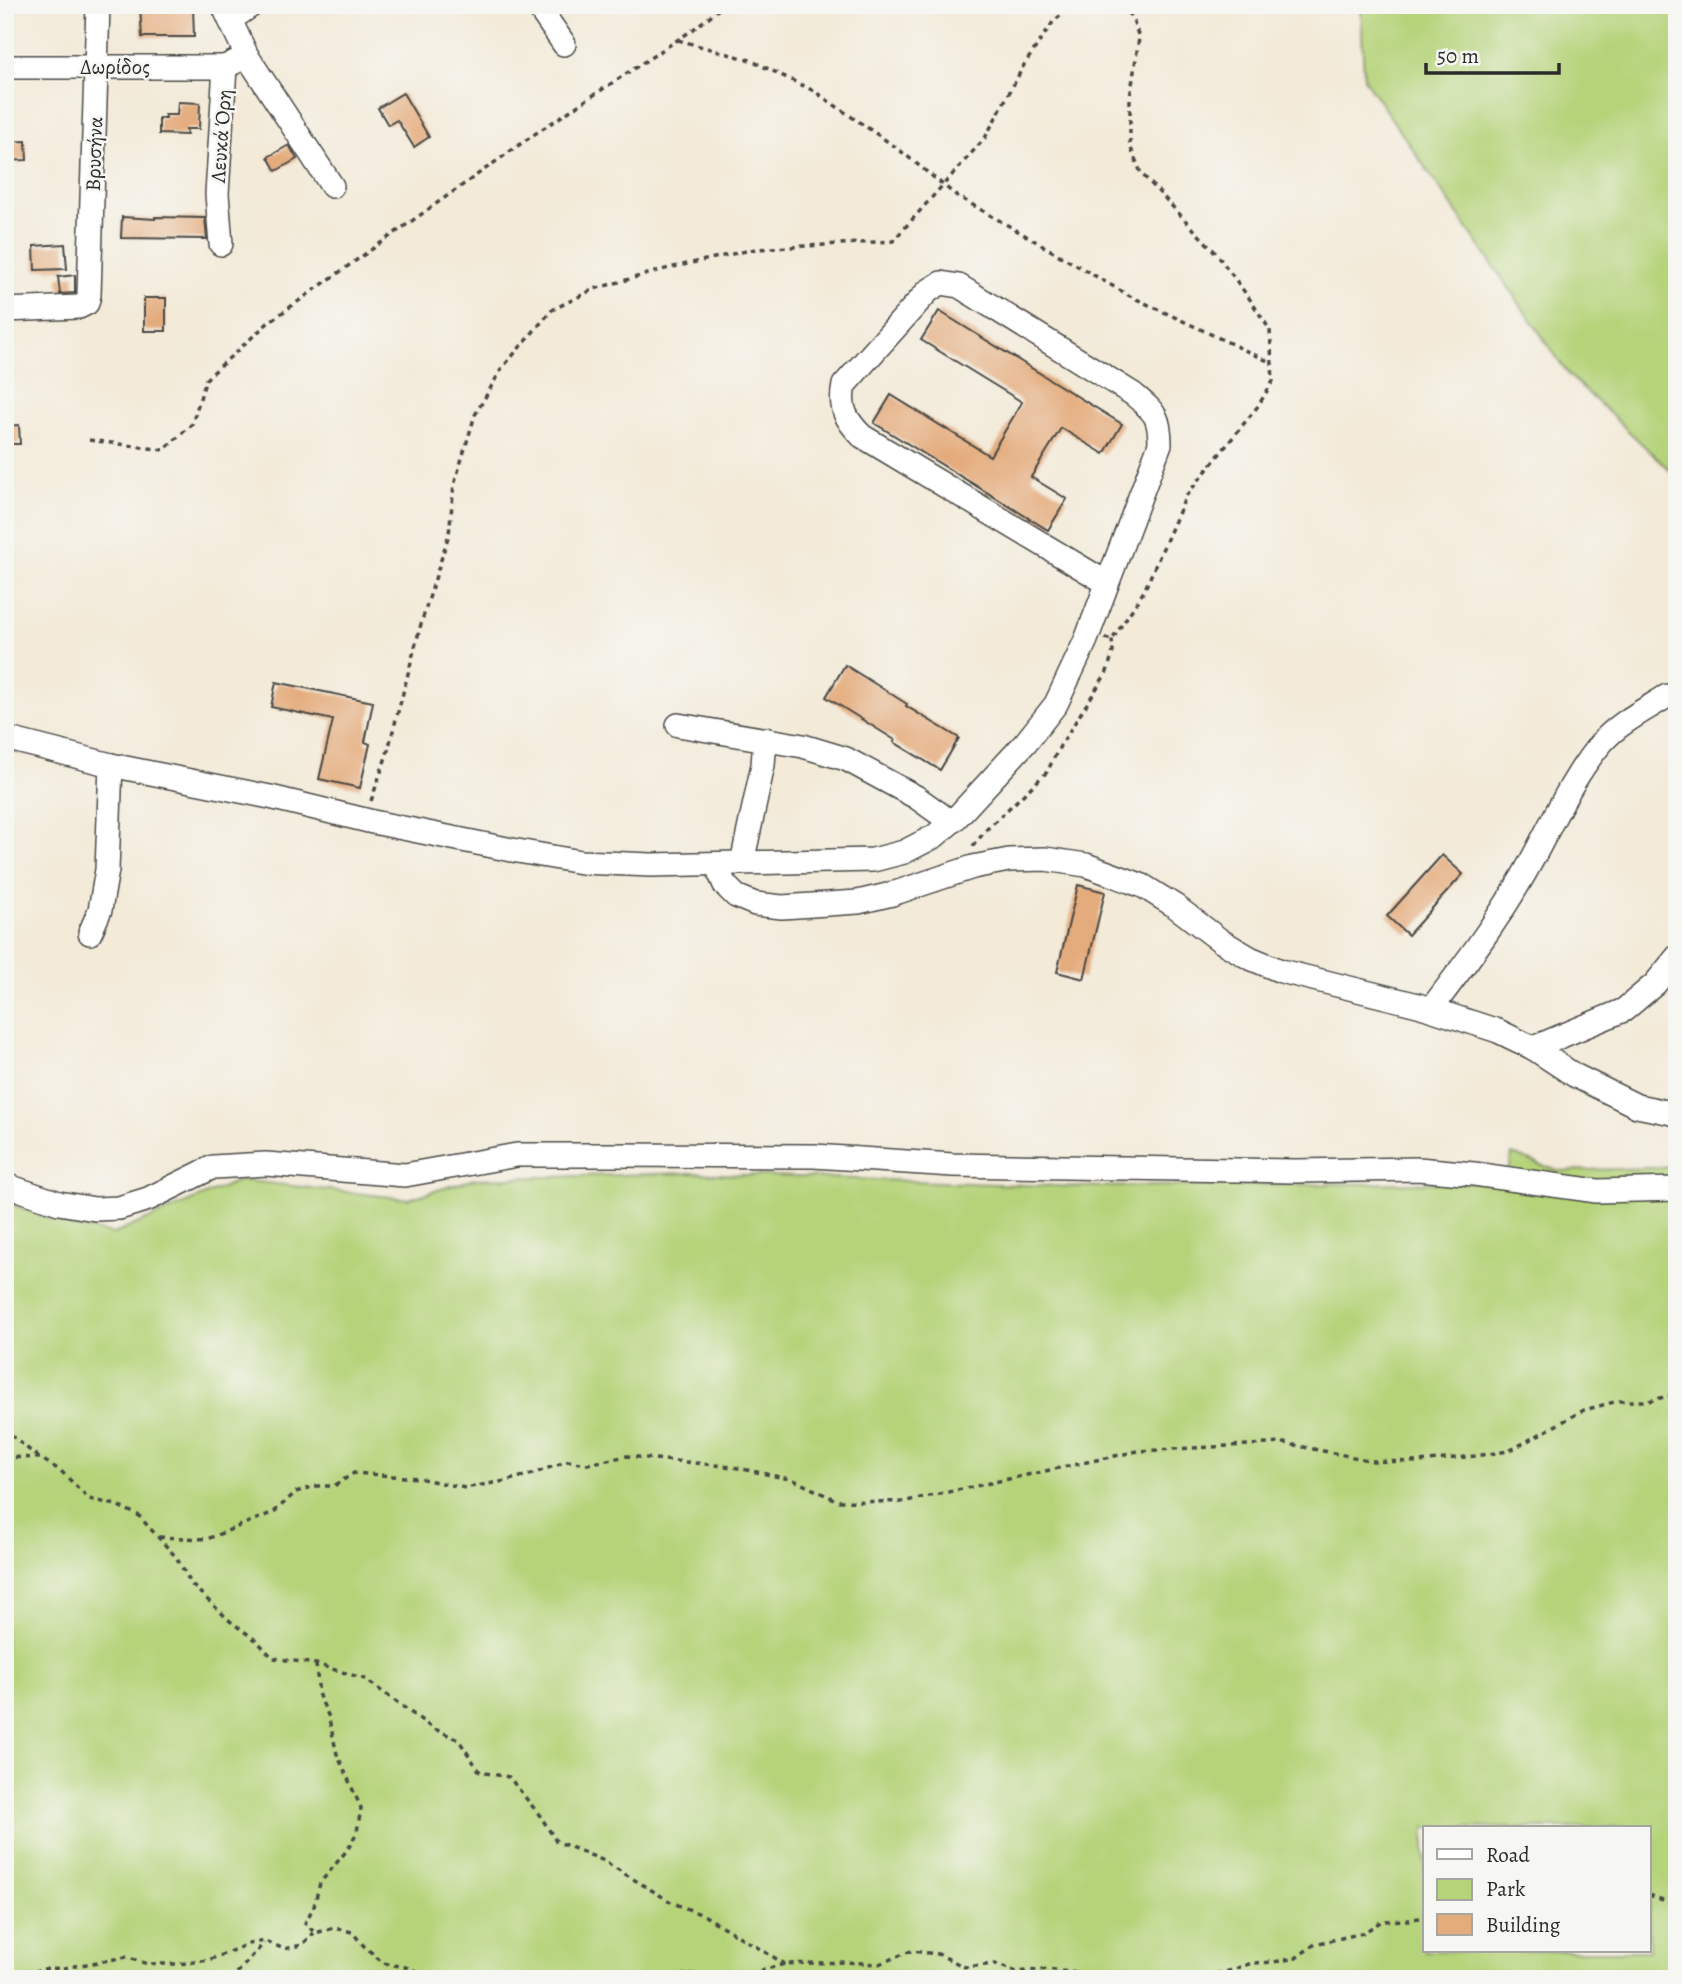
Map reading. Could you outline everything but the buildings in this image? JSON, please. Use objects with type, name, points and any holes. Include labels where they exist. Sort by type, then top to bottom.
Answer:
[{"type":"street","name":"Βρυσήνα","points":[[5,310],[79,307],[87,303],[98,5]]},
{"type":"street","points":[[252,5],[226,12],[247,56],[332,186]]},
{"type":"street","points":[[537,5],[564,44]]},
{"type":"street","name":"Λευκά Όρη","points":[[221,244],[217,194],[225,66],[247,56]]},
{"type":"street","name":"Δωρίδος","points":[[5,67],[225,66]]},
{"type":"street","points":[[5,738],[111,765],[270,797],[365,820],[581,862],[651,865],[873,860],[904,852],[935,836],[951,822],[1026,742],[1056,704],[1088,632],[1107,583],[1160,444],[1160,425],[1151,409],[1133,394],[959,285],[941,283],[928,291],[844,385],[841,399],[848,422],[862,436],[1107,583]]},
{"type":"street","points":[[1431,1009],[1467,962],[1519,883],[1586,764],[1603,741],[1622,723],[1667,696]]},
{"type":"street","points":[[678,725],[803,746],[846,759],[916,797],[951,822]]},
{"type":"street","points":[[765,739],[763,765],[731,863],[720,874],[725,885],[736,896],[755,904],[782,907],[870,899],[997,862],[1045,859],[1086,865],[1143,886],[1250,958],[1281,971],[1431,1009],[1498,1031],[1637,1106],[1677,1114]]},
{"type":"street","points":[[90,933],[100,910],[107,870],[111,765]]},
{"type":"street","points":[[1533,1048],[1624,1010],[1655,984],[1677,957]]},
{"type":"street","points":[[5,1185],[59,1203],[95,1209],[119,1208],[148,1199],[214,1167],[266,1164],[405,1175],[517,1155],[606,1155],[814,1156],[967,1166],[1296,1171],[1418,1169],[1597,1191],[1677,1189]]},
{"type":"path","points":[[89,440],[164,450],[192,424],[206,379],[269,322],[539,131],[678,40],[724,5]]},
{"type":"path","points":[[365,820],[387,754],[421,624],[449,534],[454,485],[475,415],[502,368],[552,310],[594,289],[669,268],[755,249],[893,241],[985,138],[1024,65],[1053,22],[1073,5]]},
{"type":"path","points":[[966,869],[971,848],[986,830],[1047,772],[1060,746],[1107,672],[1112,640],[1144,591],[1186,496],[1258,406],[1273,382],[1270,330],[1216,253],[1141,173],[1130,146],[1130,98],[1139,38],[1132,16],[1115,5]]},
{"type":"path","points":[[678,40],[750,60],[814,92],[897,148],[957,196],[1130,296],[1273,364]]},
{"type":"path","points":[[1088,632],[1112,640]]},
{"type":"path","points":[[159,1537],[207,1539],[274,1512],[296,1492],[314,1486],[334,1486],[355,1474],[418,1478],[465,1488],[505,1482],[568,1461],[588,1464],[627,1456],[733,1467],[793,1480],[838,1501],[902,1502],[1138,1451],[1284,1443],[1373,1461],[1418,1462],[1475,1456],[1508,1451],[1584,1410],[1618,1401],[1648,1401],[1677,1394]]},
{"type":"path","points":[[5,1427],[40,1458],[61,1471],[89,1499],[116,1505],[138,1515],[176,1557],[192,1585],[273,1658],[316,1664],[365,1679],[432,1728],[458,1739],[480,1772],[509,1777],[541,1817],[556,1841],[602,1860],[671,1902],[705,1916],[785,1964]]},
{"type":"path","points":[[5,1457],[40,1458]]},
{"type":"path","points":[[315,1933],[305,1923],[314,1906],[320,1883],[348,1849],[357,1832],[361,1808],[337,1754],[328,1715],[319,1696],[316,1664]]},
{"type":"path","points":[[1650,1895],[1677,1905]]},
{"type":"path","points":[[1186,1979],[1229,1971],[1252,1963],[1296,1958],[1315,1944],[1363,1933],[1382,1921],[1423,1917]]},
{"type":"path","points":[[5,1978],[17,1979],[41,1969],[64,1968],[126,1957],[148,1964],[209,1960],[248,1944],[265,1941],[284,1949],[302,1945],[315,1933],[335,1928],[352,1932],[383,1963],[405,1967],[438,1979]]},
{"type":"path","points":[[229,1979],[265,1941]]},
{"type":"path","points":[[671,1979],[687,1974],[745,1975],[785,1964],[879,1964],[911,1951],[938,1954],[965,1967],[995,1964],[1017,1972],[1048,1969],[1117,1979]]},
{"type":"green space","points":[[1361,5],[1677,5],[1677,477],[1569,375],[1364,79]]},
{"type":"green space","points":[[1512,1154],[1558,1171],[1677,1167],[1677,1979],[5,1979],[5,1202],[66,1225],[114,1234],[240,1180],[408,1199],[474,1179],[690,1173],[1080,1187],[1502,1182],[1510,1166]]}]
